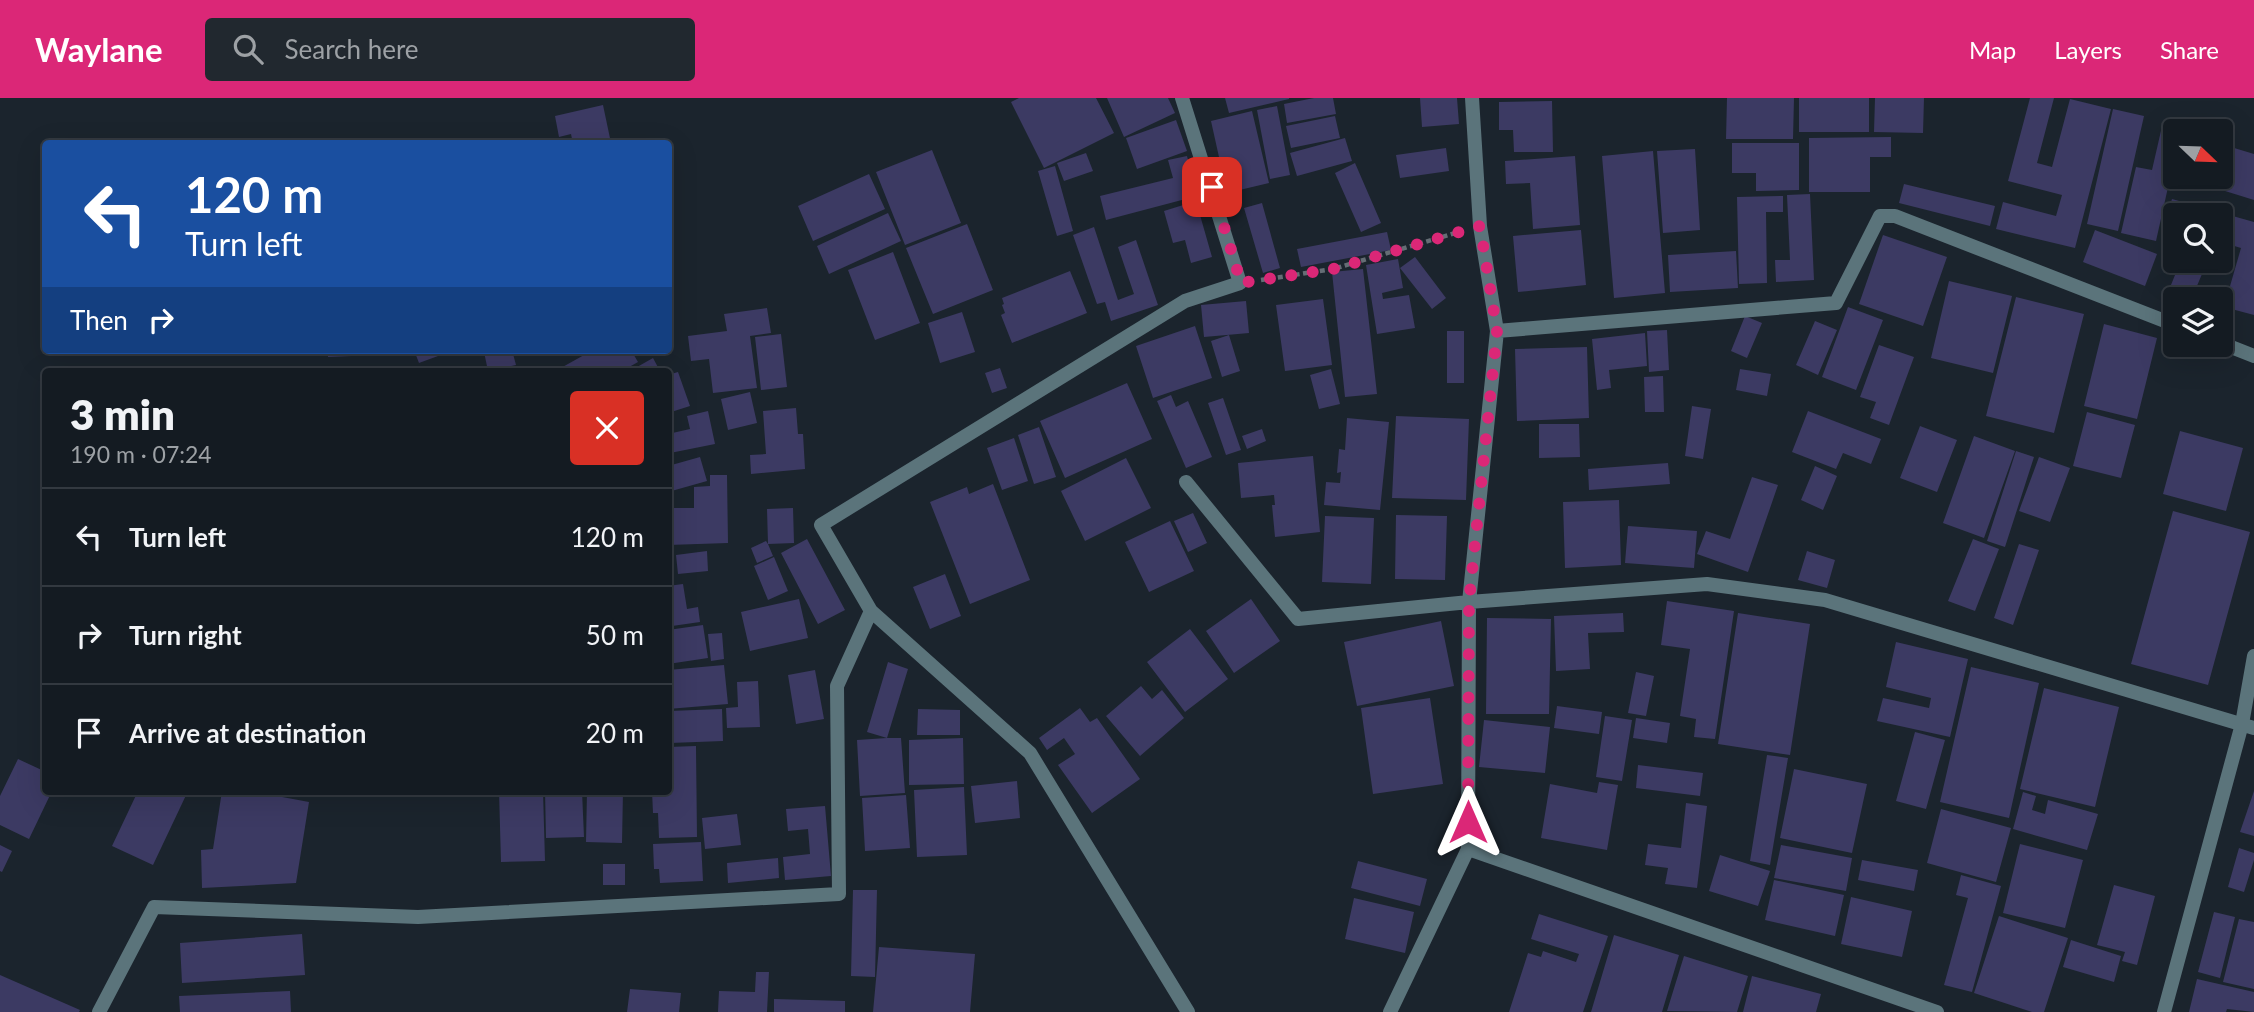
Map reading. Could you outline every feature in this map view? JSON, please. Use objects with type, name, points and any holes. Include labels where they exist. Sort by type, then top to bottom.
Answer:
[{"type":"street","points":[[1182,98],[1241,283],[1185,301],[821,525],[871,611],[1030,753],[1188,1012]]},
{"type":"street","points":[[1390,1012],[1468,849],[1469,602],[1497,331],[1480,226],[1472,98]]},
{"type":"street","points":[[1497,331],[1836,303],[1880,216],[1895,216],[2163,320]]},
{"type":"street","points":[[2233,348],[2254,356]]},
{"type":"street","points":[[1186,482],[1298,619],[1469,602],[1707,584],[1825,600],[2248,726]]},
{"type":"street","points":[[99,1012],[154,907],[418,917],[839,894],[837,686],[871,611]]},
{"type":"street","points":[[2164,1012],[2248,726],[2254,656]]},
{"type":"street","points":[[1468,849],[1937,1012]]},
{"type":"path","points":[[1241,283],[1333,269],[1480,226]]},
{"type":"building","points":[[1019,98],[1096,98],[1114,133],[1044,168],[1011,102]]},
{"type":"building","points":[[1107,98],[1168,98],[1175,113],[1124,137]]},
{"type":"building","points":[[1225,98],[1289,98],[1289,99],[1229,113]]},
{"type":"building","points":[[1314,98],[1333,98],[1336,114],[1287,123],[1284,104]]},
{"type":"building","points":[[1420,98],[1457,98],[1459,124],[1422,127]]},
{"type":"building","points":[[1727,98],[1794,98],[1793,139],[1726,139]]},
{"type":"building","points":[[1799,98],[1869,98],[1869,132],[1799,132]]},
{"type":"building","points":[[1875,98],[1924,98],[1923,133],[1874,132]]},
{"type":"building","points":[[2030,98],[2054,98],[2037,163],[2052,167],[2070,99],[2111,109],[2075,248],[1996,229],[2003,202],[2056,216],[2062,195],[2008,181]]},
{"type":"building","points":[[1552,101],[1553,152],[1514,152],[1513,130],[1499,130],[1499,102]]},
{"type":"building","points":[[603,105],[610,140],[572,140],[571,134],[559,137],[555,116]]},
{"type":"building","points":[[1277,106],[1290,175],[1270,179],[1257,110]]},
{"type":"building","points":[[2113,109],[2144,116],[2118,231],[2087,224]]},
{"type":"building","points":[[1252,111],[1269,183],[1227,193],[1211,121]]},
{"type":"building","points":[[1335,116],[1340,138],[1291,148],[1286,126]]},
{"type":"building","points":[[1176,120],[1187,151],[1137,169],[1126,138]]},
{"type":"building","points":[[2163,122],[2163,189],[2168,189],[2156,241],[2121,233],[2136,167],[2152,170]]},
{"type":"building","points":[[1891,137],[1891,157],[1870,157],[1870,192],[1809,192],[1809,138]]},
{"type":"building","points":[[1345,138],[1352,161],[1297,176],[1290,153]]},
{"type":"building","points":[[1732,143],[1799,143],[1799,190],[1756,191],[1756,173],[1732,173]]},
{"type":"building","points":[[1446,148],[1449,171],[1400,178],[1396,155]]},
{"type":"building","points":[[2233,148],[2254,154],[2254,200],[2219,189],[2233,189]]},
{"type":"building","points":[[1695,149],[1700,230],[1663,233],[1657,151]]},
{"type":"building","points":[[932,150],[961,223],[905,245],[876,172]]},
{"type":"building","points":[[1653,151],[1665,293],[1614,298],[1602,156]]},
{"type":"building","points":[[1086,153],[1093,171],[1064,181],[1057,163]]},
{"type":"building","points":[[1187,156],[1197,196],[1106,220],[1100,196],[1173,178],[1168,160]]},
{"type":"building","points":[[1575,156],[1580,225],[1533,229],[1530,183],[1506,184],[1505,161]]},
{"type":"building","points":[[1355,163],[1381,223],[1361,232],[1335,173]]},
{"type":"building","points":[[1055,166],[1073,231],[1057,236],[1038,171]]},
{"type":"building","points":[[869,174],[885,209],[813,241],[798,206]]},
{"type":"building","points":[[1904,184],[1995,206],[1990,226],[1899,203]]},
{"type":"building","points":[[1810,194],[1814,280],[1776,282],[1775,260],[1790,260],[1787,195]]},
{"type":"building","points":[[1783,196],[1783,212],[1766,212],[1767,283],[1739,284],[1737,197]]},
{"type":"building","points":[[2172,199],[2186,203],[2171,203]]},
{"type":"building","points":[[1196,201],[1212,257],[1191,263],[1185,240],[1173,243],[1164,211]]},
{"type":"building","points":[[1262,203],[1280,268],[1263,273],[1244,208]]},
{"type":"building","points":[[888,213],[901,241],[829,274],[817,246]]},
{"type":"building","points":[[2233,216],[2254,222],[2254,315],[2233,309],[2233,287],[2230,287],[2241,248],[2233,246]]},
{"type":"building","points":[[967,224],[993,290],[933,314],[906,248]]},
{"type":"building","points":[[1094,227],[1118,300],[1134,294],[1118,247],[1136,240],[1158,305],[1111,321],[1105,302],[1097,304],[1073,235]]},
{"type":"building","points":[[1581,230],[1586,285],[1518,292],[1513,236]]},
{"type":"building","points":[[2095,230],[2157,254],[2145,286],[2083,262]]},
{"type":"building","points":[[1387,232],[1391,250],[1301,267],[1297,249]]},
{"type":"building","points":[[1883,235],[1947,257],[1923,326],[1859,304]]},
{"type":"building","points":[[1736,251],[1738,288],[1670,292],[1668,255]]},
{"type":"building","points":[[893,252],[920,323],[875,340],[848,270]]},
{"type":"building","points":[[1415,257],[1446,298],[1432,309],[1400,268]]},
{"type":"building","points":[[1398,259],[1403,288],[1382,293],[1383,299],[1409,295],[1415,328],[1377,334],[1366,265]]},
{"type":"building","points":[[1363,269],[1377,394],[1345,397],[1332,272]]},
{"type":"building","points":[[1070,271],[1087,313],[1012,343],[1001,315],[1005,313],[1002,298]]},
{"type":"building","points":[[2176,273],[2202,274],[2197,287],[2171,285]]},
{"type":"building","points":[[1949,281],[2012,296],[1993,373],[1931,358]]},
{"type":"building","points":[[2016,297],[2084,314],[2054,433],[1986,416]]},
{"type":"building","points":[[1323,299],[1332,365],[1285,371],[1276,305]]},
{"type":"building","points":[[1246,301],[1249,333],[1204,337],[1201,305]]},
{"type":"building","points":[[1848,307],[1883,320],[1856,390],[1822,377]]},
{"type":"building","points":[[767,308],[771,333],[750,336],[757,388],[713,393],[709,359],[691,361],[688,336],[727,331],[724,314]]},
{"type":"building","points":[[962,312],[975,352],[940,363],[928,323]]},
{"type":"building","points":[[1745,316],[1762,323],[1747,358],[1731,351]]},
{"type":"building","points":[[1815,321],[1837,330],[1818,375],[1796,365]]},
{"type":"building","points":[[2104,324],[2157,338],[2137,419],[2084,406]]},
{"type":"building","points":[[1195,326],[1212,378],[1153,398],[1136,346]]},
{"type":"building","points":[[1667,330],[1669,370],[1649,372],[1647,331]]},
{"type":"building","points":[[1447,331],[1464,331],[1464,383],[1447,383]]},
{"type":"building","points":[[1645,333],[1647,366],[1609,370],[1611,388],[1597,390],[1592,339]]},
{"type":"building","points":[[781,334],[787,387],[761,390],[755,337]]},
{"type":"building","points":[[1229,335],[1240,371],[1222,377],[1211,341]]},
{"type":"building","points":[[1879,345],[1914,357],[1889,425],[1870,418],[1876,402],[1860,397]]},
{"type":"building","points":[[1587,347],[1589,418],[1517,421],[1515,349]]},
{"type":"building","points":[[328,354],[352,354],[352,356],[328,357]]},
{"type":"building","points":[[416,354],[437,354],[438,356],[419,363]]},
{"type":"building","points":[[484,354],[513,354],[516,365],[487,368]]},
{"type":"building","points":[[586,354],[633,354],[638,362],[627,368],[561,368]]},
{"type":"building","points":[[653,358],[658,368],[635,368]]},
{"type":"building","points":[[1000,368],[1007,388],[992,393],[985,373]]},
{"type":"building","points":[[1331,369],[1340,404],[1319,409],[1310,375]]},
{"type":"building","points":[[1740,369],[1771,374],[1767,396],[1736,390]]},
{"type":"building","points":[[678,372],[690,406],[672,412],[672,374]]},
{"type":"building","points":[[1663,376],[1664,412],[1645,412],[1644,377]]},
{"type":"building","points":[[1127,383],[1152,439],[1065,478],[1040,421]]},
{"type":"building","points":[[750,392],[757,423],[728,430],[721,399]]},
{"type":"building","points":[[1171,395],[1176,407],[1188,401],[1212,457],[1186,468],[1157,401]]},
{"type":"building","points":[[1223,398],[1241,450],[1226,455],[1208,403]]},
{"type":"building","points":[[1692,406],[1711,409],[1703,459],[1685,456]]},
{"type":"building","points":[[796,408],[798,434],[803,434],[805,469],[751,474],[750,455],[766,454],[763,411]]},
{"type":"building","points":[[708,411],[715,444],[672,453],[672,433],[690,429],[687,416]]},
{"type":"building","points":[[1808,411],[1881,439],[1871,464],[1843,453],[1836,469],[1792,452]]},
{"type":"building","points":[[2087,412],[2135,425],[2121,478],[2073,466]]},
{"type":"building","points":[[1396,416],[1469,419],[1466,500],[1392,498]]},
{"type":"building","points":[[1347,418],[1389,422],[1380,510],[1324,505],[1326,482],[1340,483],[1341,472],[1337,473],[1339,449],[1345,450]]},
{"type":"building","points":[[1539,424],[1579,424],[1580,457],[1539,458]]},
{"type":"building","points":[[1920,426],[1957,440],[1937,492],[1900,478]]},
{"type":"building","points":[[1039,427],[1056,477],[1034,484],[1018,435]]},
{"type":"building","points":[[1262,429],[1266,441],[1247,449],[1242,436]]},
{"type":"building","points":[[2180,431],[2243,448],[2226,511],[2163,494]]},
{"type":"building","points":[[1974,436],[2015,451],[1984,538],[1943,523]]},
{"type":"building","points":[[1014,438],[1028,481],[1002,490],[987,448]]},
{"type":"building","points":[[2016,451],[2034,457],[2005,547],[1987,541]]},
{"type":"building","points":[[1313,456],[1320,532],[1275,537],[1272,505],[1275,505],[1274,495],[1241,498],[1238,463]]},
{"type":"building","points":[[700,457],[707,481],[672,491],[672,465]]},
{"type":"building","points":[[2039,457],[2070,468],[2050,522],[2019,511]]},
{"type":"building","points":[[1126,458],[1151,508],[1085,541],[1061,491]]},
{"type":"building","points":[[1668,463],[1670,484],[1589,490],[1588,469]]},
{"type":"building","points":[[1815,466],[1837,476],[1823,510],[1801,500]]},
{"type":"building","points":[[710,475],[727,475],[728,543],[672,545],[672,508],[694,508],[694,487],[710,486]]},
{"type":"building","points":[[1752,477],[1778,485],[1748,572],[1697,554],[1706,531],[1730,539]]},
{"type":"building","points":[[993,484],[1030,580],[970,604],[930,502],[967,487],[969,494]]},
{"type":"building","points":[[1619,500],[1621,565],[1565,568],[1563,502]]},
{"type":"building","points":[[793,508],[794,543],[768,544],[767,509]]},
{"type":"building","points":[[2173,511],[2250,532],[2208,685],[2131,664]]},
{"type":"building","points":[[1193,513],[1207,543],[1188,552],[1174,521]]},
{"type":"building","points":[[1396,515],[1447,516],[1445,580],[1395,579]]},
{"type":"building","points":[[1325,516],[1374,518],[1371,584],[1322,582]]},
{"type":"building","points":[[1170,521],[1194,571],[1149,592],[1125,542]]},
{"type":"building","points":[[1628,526],[1697,531],[1694,568],[1625,563]]},
{"type":"building","points":[[807,539],[845,610],[818,624],[781,553]]},
{"type":"building","points":[[1973,539],[1999,549],[1975,611],[1948,601]]},
{"type":"building","points":[[766,541],[773,556],[757,563],[751,548]]},
{"type":"building","points":[[2019,544],[2039,550],[2013,625],[1994,618]]},
{"type":"building","points":[[707,551],[708,571],[678,574],[676,555]]},
{"type":"building","points":[[1807,551],[1835,560],[1827,588],[1798,580]]},
{"type":"building","points":[[774,557],[788,591],[768,600],[754,566]]},
{"type":"building","points":[[945,574],[961,616],[930,629],[913,587]]},
{"type":"building","points":[[683,584],[687,609],[698,607],[700,622],[672,626],[672,585]]},
{"type":"building","points":[[799,599],[808,638],[750,651],[741,612]]},
{"type":"building","points":[[1251,599],[1280,641],[1234,673],[1206,631]]},
{"type":"building","points":[[1667,601],[1734,611],[1715,739],[1694,737],[1696,719],[1680,716],[1690,649],[1661,645]]},
{"type":"building","points":[[1623,613],[1624,632],[1588,633],[1590,669],[1556,671],[1554,616]]},
{"type":"building","points":[[1738,613],[1810,624],[1790,755],[1718,744]]},
{"type":"building","points":[[1487,618],[1551,619],[1549,714],[1486,714]]},
{"type":"building","points":[[1441,621],[1454,686],[1357,706],[1344,642]]},
{"type":"building","points":[[703,625],[708,658],[672,663],[672,629]]},
{"type":"building","points":[[1190,629],[1228,679],[1185,712],[1147,662]]},
{"type":"building","points":[[722,633],[724,659],[711,661],[708,634]]},
{"type":"building","points":[[1896,642],[1968,659],[1950,737],[1877,721],[1883,698],[1929,708],[1931,698],[1886,687]]},
{"type":"building","points":[[888,662],[908,669],[887,738],[867,732]]},
{"type":"building","points":[[724,665],[728,704],[672,709],[672,670]]},
{"type":"building","points":[[1971,667],[2039,683],[2009,818],[1940,802]]},
{"type":"building","points":[[815,670],[824,719],[796,724],[788,675]]},
{"type":"building","points":[[1636,672],[1654,676],[1646,716],[1628,713]]},
{"type":"building","points":[[758,681],[760,727],[727,728],[726,708],[738,707],[737,682]]},
{"type":"building","points":[[1141,686],[1152,699],[1162,690],[1184,718],[1140,756],[1106,716]]},
{"type":"building","points":[[2044,688],[2119,707],[2095,807],[2020,789]]},
{"type":"building","points":[[1430,698],[1443,784],[1373,794],[1361,708]]},
{"type":"building","points":[[1557,706],[1602,712],[1599,734],[1554,728]]},
{"type":"building","points":[[1080,708],[1090,722],[1097,718],[1140,779],[1092,813],[1058,765],[1075,754],[1064,738],[1047,750],[1039,738]]},
{"type":"building","points":[[722,709],[723,741],[672,743],[672,711]]},
{"type":"building","points":[[918,709],[960,710],[960,735],[917,735]]},
{"type":"building","points":[[1605,716],[1632,720],[1622,781],[1596,777]]},
{"type":"building","points":[[1636,718],[1670,723],[1667,743],[1633,738]]},
{"type":"building","points":[[1484,720],[1550,727],[1545,773],[1479,767]]},
{"type":"building","points":[[1915,732],[1945,740],[1926,809],[1896,801]]},
{"type":"building","points":[[901,738],[905,793],[860,796],[857,740]]},
{"type":"building","points":[[963,738],[964,784],[909,785],[909,740]]},
{"type":"building","points":[[696,746],[697,837],[659,838],[658,813],[653,813],[652,795],[672,795],[672,747]]},
{"type":"building","points":[[1767,755],[1788,758],[1770,865],[1750,861]]},
{"type":"building","points":[[18,759],[42,770],[42,795],[50,795],[29,839],[0,825],[0,796]]},
{"type":"building","points":[[1638,765],[1703,773],[1700,796],[1636,788]]},
{"type":"building","points":[[1794,769],[1867,784],[1852,853],[1780,838]]},
{"type":"building","points":[[1017,781],[1020,818],[975,823],[971,786]]},
{"type":"building","points":[[1599,782],[1618,785],[1607,850],[1541,838],[1550,784],[1597,793]]},
{"type":"building","points":[[964,787],[967,855],[917,857],[914,790]]},
{"type":"building","points":[[2254,791],[2254,836],[2240,832]]},
{"type":"building","points":[[2023,792],[2036,796],[2032,810],[2045,814],[2048,800],[2098,814],[2087,850],[2013,829]]},
{"type":"building","points":[[136,795],[186,795],[153,865],[112,846]]},
{"type":"building","points":[[221,795],[271,795],[309,802],[296,883],[202,888],[201,850],[213,849]]},
{"type":"building","points":[[499,795],[543,795],[545,861],[501,862]]},
{"type":"building","points":[[545,795],[582,795],[584,837],[546,838]]},
{"type":"building","points":[[587,795],[623,795],[622,843],[586,842]]},
{"type":"building","points":[[906,795],[910,848],[865,851],[862,798]]},
{"type":"building","points":[[1686,803],[1707,806],[1697,888],[1665,884],[1668,868],[1645,865],[1648,844],[1681,848]]},
{"type":"building","points":[[825,806],[831,876],[785,880],[783,857],[810,854],[808,829],[788,831],[786,809]]},
{"type":"building","points":[[1941,809],[2011,828],[1996,882],[1927,863]]},
{"type":"building","points":[[737,814],[741,845],[705,849],[702,818]]},
{"type":"building","points":[[701,842],[703,881],[660,883],[659,869],[654,869],[653,844]]},
{"type":"building","points":[[2020,844],[2083,860],[2065,928],[2003,913]]},
{"type":"building","points":[[0,845],[12,851],[2,872],[0,871]]},
{"type":"building","points":[[1781,845],[1852,858],[1846,891],[1774,878]]},
{"type":"building","points":[[2239,848],[2254,853],[2244,892],[2228,887]]},
{"type":"building","points":[[1720,855],[1770,871],[1758,906],[1709,891]]},
{"type":"building","points":[[778,858],[779,878],[728,883],[727,863]]},
{"type":"building","points":[[1862,860],[1918,870],[1914,891],[1858,880]]},
{"type":"building","points":[[1358,861],[1427,879],[1420,906],[1351,888]]},
{"type":"building","points":[[603,864],[625,864],[625,885],[603,885]]},
{"type":"building","points":[[1961,875],[2001,886],[1972,992],[1944,985],[1968,898],[1956,895]]},
{"type":"building","points":[[1774,880],[1844,895],[1835,936],[1765,920]]},
{"type":"building","points":[[2114,885],[2155,896],[2137,965],[2122,961],[2125,952],[2097,945]]},
{"type":"building","points":[[853,890],[877,890],[875,977],[851,976]]},
{"type":"building","points":[[1851,897],[1912,911],[1902,957],[1841,944]]},
{"type":"building","points":[[1354,898],[1414,912],[1405,953],[1345,939]]},
{"type":"building","points":[[2214,912],[2235,917],[2220,978],[2198,972]]},
{"type":"building","points":[[1539,914],[1608,936],[1583,1012],[1509,1012],[1528,953],[1541,957],[1543,951],[1576,962],[1579,954],[1531,939]]},
{"type":"building","points":[[1999,916],[2068,938],[2044,1012],[2032,1012],[1974,993]]},
{"type":"building","points":[[2239,919],[2254,922],[2254,989],[2223,982]]},
{"type":"building","points":[[302,934],[305,975],[182,983],[180,943]]},
{"type":"building","points":[[1614,935],[1679,955],[1662,1012],[1591,1012]]},
{"type":"building","points":[[2071,940],[2121,956],[2114,982],[2063,967]]},
{"type":"building","points":[[879,947],[975,954],[970,1012],[873,1012]]},
{"type":"building","points":[[1684,956],[1748,976],[1737,1012],[1667,1011]]},
{"type":"building","points":[[756,972],[769,972],[767,1012],[718,1012],[719,991],[755,992]]},
{"type":"building","points":[[0,975],[80,1010],[0,1012]]},
{"type":"building","points":[[1752,976],[1821,994],[1816,1012],[1743,1012]]},
{"type":"building","points":[[2197,979],[2254,992],[2254,1012],[2227,1009],[2226,1012],[2189,1012]]},
{"type":"building","points":[[630,989],[681,993],[679,1012],[627,1012]]},
{"type":"building","points":[[290,991],[291,1012],[180,1012],[179,996]]},
{"type":"building","points":[[774,999],[845,1001],[845,1012],[774,1012]]},
{"type":"route","points":[[1212,187],[1241,283],[1333,269],[1480,226],[1497,331],[1469,602],[1468,822]]}]
